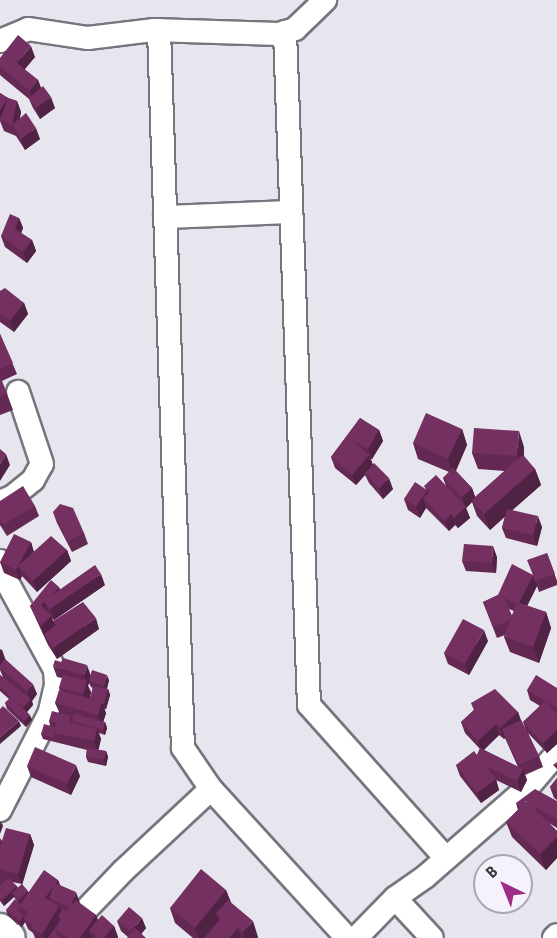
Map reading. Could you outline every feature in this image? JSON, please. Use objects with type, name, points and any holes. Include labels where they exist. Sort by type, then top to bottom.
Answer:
[{"type":"main road","points":[[0,929],[10,938]]},
{"type":"street","points":[[0,41],[28,29],[88,38],[159,30],[285,32],[295,29],[325,0]]},
{"type":"street","points":[[159,30],[183,748],[211,789],[347,938]]},
{"type":"street","points":[[285,32],[309,705],[447,858]]},
{"type":"street","points":[[165,217],[291,212]]},
{"type":"street","points":[[0,502],[12,497],[33,480],[42,464],[18,392]]},
{"type":"street","points":[[0,561],[6,580],[55,670],[56,685],[50,712],[0,810]]},
{"type":"street","points":[[356,938],[395,898],[447,858],[528,788],[557,753]]},
{"type":"street","points":[[70,938],[77,919],[123,870],[211,789]]},
{"type":"street","points":[[395,898],[432,938]]},
{"type":"building","points":[[18,35],[31,46],[17,63],[38,80],[30,91],[0,67],[0,58]]},
{"type":"building","points":[[43,86],[51,97],[36,108],[29,98]]},
{"type":"building","points":[[0,93],[8,98],[0,110]]},
{"type":"building","points":[[8,98],[17,101],[12,125],[0,120]]},
{"type":"building","points":[[26,113],[36,128],[21,139],[12,125]]},
{"type":"building","points":[[10,214],[19,218],[15,229],[32,240],[23,252],[1,236]]},
{"type":"building","points":[[5,288],[24,303],[10,321],[0,314],[0,291]]},
{"type":"building","points":[[0,334],[13,363],[0,369]]},
{"type":"building","points":[[0,377],[7,394],[0,397]]},
{"type":"building","points":[[426,413],[462,429],[448,459],[413,443]]},
{"type":"building","points":[[360,418],[379,430],[368,449],[352,440],[369,455],[352,475],[331,457]]},
{"type":"building","points":[[474,428],[519,431],[517,456],[472,453]]},
{"type":"building","points":[[0,449],[6,454],[0,464]]},
{"type":"building","points":[[522,455],[535,469],[484,514],[472,500]]},
{"type":"building","points":[[374,463],[389,478],[379,488],[365,473]]},
{"type":"building","points":[[453,468],[472,488],[462,497],[443,478]]},
{"type":"building","points":[[436,475],[466,507],[454,518],[451,514],[445,521],[423,498],[430,491],[424,486]]},
{"type":"building","points":[[415,482],[427,490],[416,507],[404,499]]},
{"type":"building","points":[[23,486],[35,506],[3,525],[0,520],[0,501]]},
{"type":"building","points":[[60,504],[73,508],[84,533],[68,541],[53,512]]},
{"type":"building","points":[[507,509],[538,516],[533,535],[502,528]]},
{"type":"building","points":[[14,534],[31,542],[16,570],[0,562]]},
{"type":"building","points":[[51,536],[67,550],[33,581],[18,566]]},
{"type":"building","points":[[464,544],[493,546],[492,563],[462,561]]},
{"type":"building","points":[[547,553],[555,574],[535,581],[527,560]]},
{"type":"building","points":[[512,564],[533,575],[519,603],[516,604],[504,598],[512,616],[510,620],[493,627],[483,602],[498,595]]},
{"type":"building","points":[[95,565],[101,574],[50,609],[44,602],[41,605],[51,616],[41,626],[30,606],[51,580],[59,587],[52,595]]},
{"type":"building","points":[[83,602],[96,618],[53,648],[44,634],[56,625],[53,621]]},
{"type":"building","points":[[517,602],[546,612],[533,647],[504,637]]},
{"type":"building","points":[[463,619],[484,630],[465,664],[444,653]]},
{"type":"building","points":[[63,658],[87,665],[84,675],[53,666],[55,660],[61,662]]},
{"type":"building","points":[[5,659],[33,684],[27,691],[0,668]]},
{"type":"building","points":[[92,670],[107,675],[104,686],[89,681]]},
{"type":"building","points":[[0,675],[31,699],[24,707],[16,702],[30,715],[24,721],[5,703],[11,697],[0,687]]},
{"type":"building","points":[[63,675],[87,681],[83,694],[59,688]]},
{"type":"building","points":[[536,675],[557,688],[557,708],[527,690]]},
{"type":"building","points":[[93,686],[108,689],[104,704],[90,699]]},
{"type":"building","points":[[495,689],[518,712],[500,728],[496,724],[478,741],[461,722],[475,709],[471,703]]},
{"type":"building","points":[[59,690],[102,702],[98,715],[55,703]]},
{"type":"building","points":[[545,701],[557,714],[557,730],[543,743],[523,722]]},
{"type":"building","points":[[3,706],[19,721],[0,737],[0,709]]},
{"type":"building","points":[[52,711],[71,716],[69,723],[49,721]]},
{"type":"building","points":[[74,714],[105,722],[103,730],[72,721]]},
{"type":"building","points":[[57,720],[97,729],[94,741],[54,733]]},
{"type":"building","points":[[521,720],[539,756],[519,765],[502,729]]},
{"type":"building","points":[[44,724],[55,727],[55,738],[41,734]]},
{"type":"building","points":[[35,747],[76,765],[67,784],[27,766]]},
{"type":"building","points":[[87,748],[106,751],[104,760],[86,757]]},
{"type":"building","points":[[480,748],[523,769],[517,781],[486,766],[496,779],[477,793],[456,765],[474,751],[477,755]]},
{"type":"building","points":[[557,778],[557,792],[550,787]]},
{"type":"building","points":[[535,789],[557,801],[557,819],[535,809],[526,801],[520,808],[516,803]]},
{"type":"building","points":[[526,801],[557,831],[557,837],[540,854],[506,822]]},
{"type":"building","points":[[6,828],[30,834],[18,874],[0,869],[0,847]]},
{"type":"building","points":[[201,869],[226,890],[195,928],[170,908]]},
{"type":"building","points":[[44,870],[58,880],[45,898],[59,906],[42,934],[24,919],[28,912],[19,906]]},
{"type":"building","points":[[8,878],[17,886],[2,900],[0,886]]},
{"type":"building","points":[[55,883],[76,892],[71,905],[76,900],[96,915],[80,938],[68,938],[55,929],[69,907],[49,898]]},
{"type":"building","points":[[22,884],[28,891],[19,900],[12,893]]},
{"type":"building","points":[[15,899],[20,904],[18,911],[24,916],[20,921],[6,910]]},
{"type":"building","points":[[228,900],[253,921],[243,932],[238,928],[229,938],[204,938],[221,918],[216,913]]},
{"type":"building","points":[[129,907],[142,918],[131,931],[117,921]]},
{"type":"building","points":[[63,908],[67,911],[55,929],[61,938],[48,938],[61,919],[58,917]]},
{"type":"building","points":[[102,915],[114,926],[104,938],[98,938],[89,930]]},
{"type":"building","points":[[135,928],[146,938],[127,938]]}]
